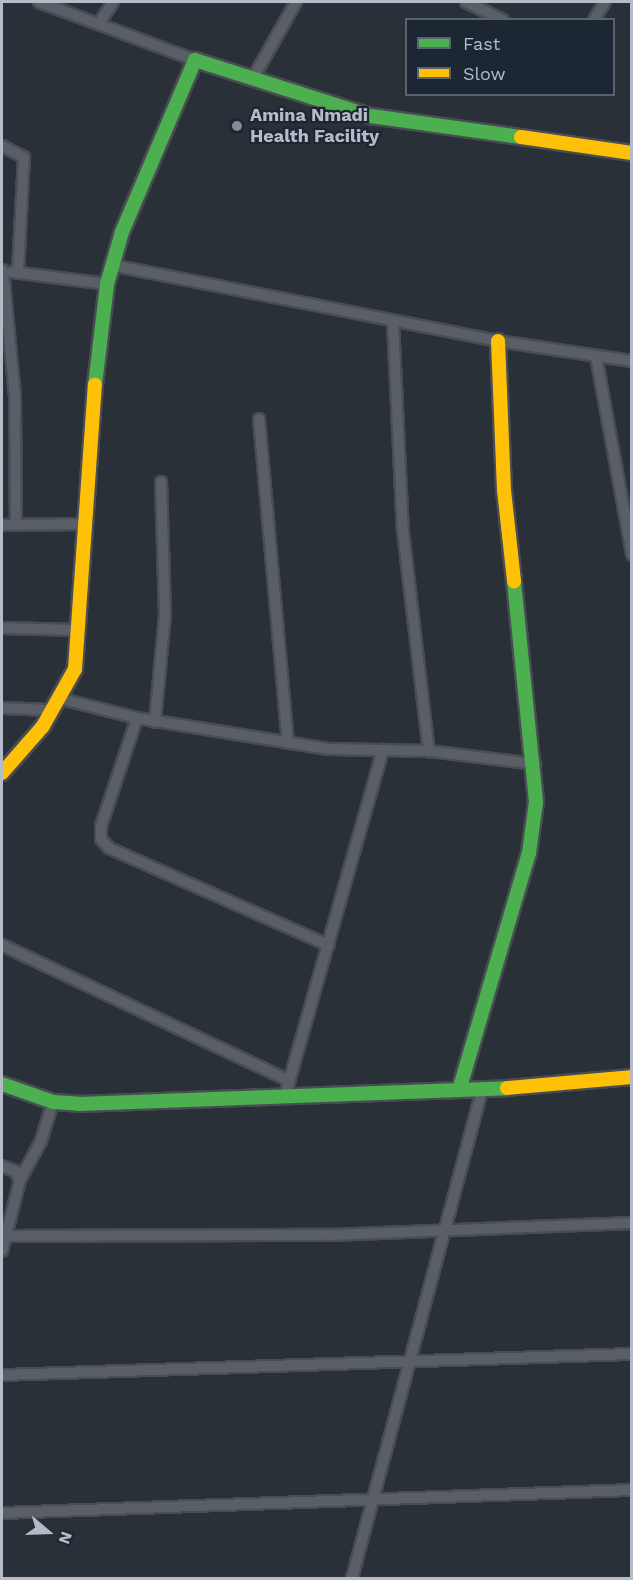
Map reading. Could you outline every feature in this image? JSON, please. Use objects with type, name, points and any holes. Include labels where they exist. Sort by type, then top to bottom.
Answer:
[{"type":"street","points":[[39,2],[100,22],[252,80],[371,116],[632,153]]},
{"type":"street","points":[[100,22],[113,2]]},
{"type":"street","points":[[252,80],[297,2]]},
{"type":"street","points":[[466,2],[499,18]]},
{"type":"street","points":[[595,18],[604,2]]},
{"type":"street","points":[[2,773],[43,726],[75,669],[98,341],[107,284],[111,265],[195,60]]},
{"type":"street","points":[[2,146],[24,157],[18,273]]},
{"type":"street","points":[[111,265],[393,322],[498,341],[632,361]]},
{"type":"street","points":[[16,525],[17,452],[2,270],[107,284]]},
{"type":"street","points":[[393,322],[403,531],[429,751]]},
{"type":"street","points":[[460,1087],[529,853],[536,802],[536,764],[504,490],[498,341]]},
{"type":"street","points":[[596,356],[632,555]]},
{"type":"street","points":[[259,419],[288,743]]},
{"type":"street","points":[[155,722],[165,615],[161,482]]},
{"type":"street","points":[[2,525],[85,524]]},
{"type":"street","points":[[2,628],[79,630]]},
{"type":"street","points":[[58,698],[155,722],[288,743],[429,751],[536,764]]},
{"type":"street","points":[[2,708],[50,710]]},
{"type":"street","points":[[137,718],[101,826],[101,839],[109,848],[328,945]]},
{"type":"street","points":[[285,1096],[383,750]]},
{"type":"street","points":[[2,945],[290,1081]]},
{"type":"street","points":[[2,1084],[53,1102],[285,1096],[460,1087],[482,1090],[632,1077]]},
{"type":"street","points":[[352,1578],[376,1498],[482,1090]]},
{"type":"street","points":[[2,1251],[20,1180],[41,1141],[53,1102]]},
{"type":"street","points":[[2,1166],[15,1172],[20,1180]]},
{"type":"street","points":[[6,1236],[445,1230],[632,1223]]},
{"type":"street","points":[[2,1376],[632,1354]]},
{"type":"street","points":[[2,1513],[632,1490]]},
{"type":"traffic: fast","points":[[95,385],[107,284],[122,232],[195,60],[371,116],[521,137]]},
{"type":"traffic: fast","points":[[460,1087],[529,853],[536,802],[514,581]]},
{"type":"traffic: fast","points":[[2,1084],[53,1102],[79,1104],[507,1088]]},
{"type":"traffic: slow","points":[[521,137],[632,153]]},
{"type":"traffic: slow","points":[[498,341],[504,490],[514,581]]},
{"type":"traffic: slow","points":[[2,773],[43,726],[75,669],[95,385]]},
{"type":"traffic: slow","points":[[507,1088],[632,1077]]},
{"type":"place","name":"Amina Nmadi Health Facility","points":[[237,126]]}]
